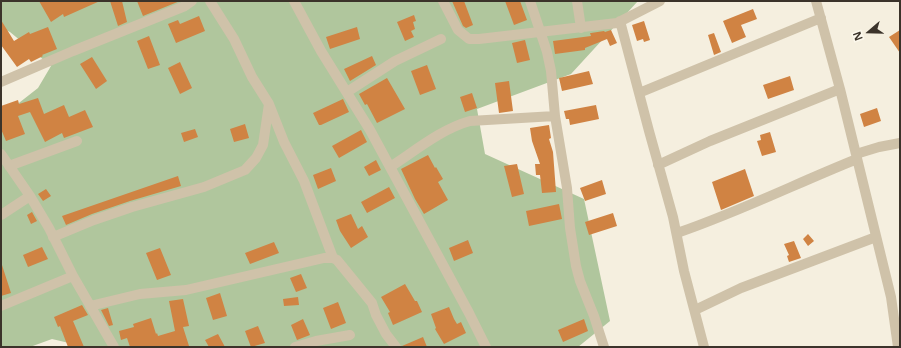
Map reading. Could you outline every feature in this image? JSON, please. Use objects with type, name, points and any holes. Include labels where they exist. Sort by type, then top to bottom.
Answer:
[{"type":"street","points":[[1,82],[185,6],[192,1]]},
{"type":"street","points":[[210,1],[234,39],[252,77],[269,104],[284,142],[304,181],[333,258]]},
{"type":"street","points":[[294,1],[321,51],[370,130],[486,347]]},
{"type":"street","points":[[443,1],[458,30],[469,39],[581,28],[620,21],[660,1]]},
{"type":"street","points":[[530,1],[541,31],[551,71],[555,116],[567,188],[570,228],[576,266],[604,347]]},
{"type":"street","points":[[577,1],[581,28]]},
{"type":"street","points":[[816,1],[857,156],[891,297],[898,347]]},
{"type":"street","points":[[639,93],[821,18]]},
{"type":"street","points":[[620,21],[677,233],[684,271],[704,347]]},
{"type":"street","points":[[347,92],[395,61],[441,39]]},
{"type":"street","points":[[658,164],[710,141],[840,89]]},
{"type":"street","points":[[53,237],[126,209],[204,187],[245,170],[256,158],[263,145],[269,104]]},
{"type":"street","points":[[390,167],[442,133],[460,124],[470,121],[555,116]]},
{"type":"street","points":[[9,166],[77,142]]},
{"type":"street","points":[[677,233],[712,221],[769,197],[878,147],[900,143]]},
{"type":"street","points":[[1,154],[30,196],[73,276],[114,347]]},
{"type":"street","points":[[1,215],[30,196]]},
{"type":"street","points":[[695,310],[741,288],[876,237]]},
{"type":"street","points":[[90,306],[140,294],[186,290],[324,258],[333,258],[337,260],[372,303],[376,315],[386,334],[396,347]]},
{"type":"street","points":[[1,306],[73,276]]},
{"type":"street","points":[[296,347],[350,335]]},
{"type":"green space","points":[[1,1],[638,1],[571,74],[477,109],[485,154],[584,199],[610,321],[578,347],[86,347],[52,339],[30,347],[1,347],[1,117],[38,88],[51,66],[10,32],[1,28]]},
{"type":"building","points":[[39,1],[100,1],[64,17],[63,14],[51,22]]},
{"type":"building","points":[[110,1],[122,1],[127,22],[118,26]]},
{"type":"building","points":[[137,1],[180,1],[143,16]]},
{"type":"building","points":[[452,1],[464,1],[473,25],[466,28],[463,26]]},
{"type":"building","points":[[505,1],[520,1],[527,20],[514,25]]},
{"type":"building","points":[[753,9],[757,19],[741,25],[746,37],[732,43],[723,21]]},
{"type":"building","points":[[414,15],[416,21],[413,22],[415,29],[411,31],[414,37],[405,41],[397,22]]},
{"type":"building","points":[[199,16],[205,31],[176,43],[168,24],[178,20],[180,24]]},
{"type":"building","points":[[1,20],[14,41],[29,32],[30,34],[48,27],[57,49],[42,55],[43,56],[31,62],[29,59],[17,67],[1,45]]},
{"type":"building","points":[[644,21],[650,40],[644,42],[643,39],[637,41],[632,25]]},
{"type":"building","points":[[357,27],[360,39],[330,49],[326,37]]},
{"type":"building","points":[[611,30],[617,43],[610,46],[607,39],[585,48],[585,50],[555,54],[553,41],[591,36],[590,33]]},
{"type":"building","points":[[900,30],[900,53],[889,37]]},
{"type":"building","points":[[714,33],[721,52],[714,55],[708,35]]},
{"type":"building","points":[[149,36],[160,65],[148,69],[137,41]]},
{"type":"building","points":[[525,40],[530,60],[517,63],[512,43]]},
{"type":"building","points":[[372,56],[376,65],[350,81],[344,69]]},
{"type":"building","points":[[92,57],[107,81],[96,89],[80,64]]},
{"type":"building","points":[[180,62],[192,88],[180,94],[168,68]]},
{"type":"building","points":[[427,65],[436,89],[420,95],[411,71]]},
{"type":"building","points":[[589,71],[593,84],[562,91],[559,78]]},
{"type":"building","points":[[790,76],[794,90],[768,99],[763,85]]},
{"type":"building","points":[[387,78],[405,109],[377,123],[367,104],[365,105],[359,94]]},
{"type":"building","points":[[509,81],[513,111],[499,113],[495,83]]},
{"type":"building","points":[[472,93],[477,108],[465,112],[460,97]]},
{"type":"building","points":[[38,98],[44,114],[64,105],[69,117],[85,110],[93,127],[64,138],[62,133],[45,142],[30,112],[18,116],[25,134],[6,141],[1,129],[1,106],[18,100],[19,104]]},
{"type":"building","points":[[343,99],[349,112],[319,125],[313,113]]},
{"type":"building","points":[[596,105],[599,119],[570,125],[569,119],[566,119],[564,111]]},
{"type":"building","points":[[877,108],[881,121],[864,127],[860,114]]},
{"type":"building","points":[[245,124],[249,138],[234,142],[230,129]]},
{"type":"building","points":[[549,125],[551,138],[549,139],[553,152],[556,192],[542,193],[540,175],[536,175],[535,164],[540,164],[532,141],[530,128]]},
{"type":"building","points":[[195,129],[198,137],[184,142],[181,133]]},
{"type":"building","points":[[361,130],[367,142],[339,158],[332,146]]},
{"type":"building","points":[[770,132],[776,152],[762,156],[757,141],[761,140],[760,135]]},
{"type":"building","points":[[428,155],[443,179],[438,182],[448,200],[424,214],[401,169]]},
{"type":"building","points":[[376,160],[381,170],[369,176],[364,167]]},
{"type":"building","points":[[517,164],[524,194],[512,197],[504,166]]},
{"type":"building","points":[[331,168],[336,181],[318,189],[313,175]]},
{"type":"building","points":[[745,169],[754,196],[721,210],[712,182]]},
{"type":"building","points":[[178,176],[181,186],[130,201],[66,225],[62,216]]},
{"type":"building","points":[[602,180],[606,194],[585,201],[580,188]]},
{"type":"building","points":[[389,187],[395,198],[367,213],[361,202]]},
{"type":"building","points":[[46,189],[51,196],[43,201],[38,194]]},
{"type":"building","points":[[559,204],[562,219],[529,226],[526,211]]},
{"type":"building","points":[[32,212],[37,221],[31,224],[27,215]]},
{"type":"building","points":[[613,213],[617,226],[589,235],[585,222]]},
{"type":"building","points":[[351,214],[358,229],[362,226],[368,237],[351,248],[340,231],[336,220]]},
{"type":"building","points":[[808,234],[814,241],[808,246],[803,239]]},
{"type":"building","points":[[468,240],[473,253],[454,261],[449,248]]},
{"type":"building","points":[[794,241],[801,258],[789,262],[787,256],[789,255],[784,244]]},
{"type":"building","points":[[274,242],[279,253],[250,264],[245,253]]},
{"type":"building","points":[[42,247],[48,259],[28,267],[23,255]]},
{"type":"building","points":[[160,248],[171,275],[157,280],[146,253]]},
{"type":"building","points":[[2,265],[11,293],[1,296],[1,266]]},
{"type":"building","points":[[301,274],[307,288],[296,292],[290,278]]},
{"type":"building","points":[[405,284],[415,301],[417,301],[422,312],[393,325],[388,313],[390,312],[381,297]]},
{"type":"building","points":[[220,293],[227,316],[213,320],[206,298]]},
{"type":"building","points":[[298,297],[299,305],[284,306],[283,299]]},
{"type":"building","points":[[183,299],[189,326],[183,327],[189,346],[130,347],[127,338],[121,340],[119,331],[134,327],[133,324],[151,318],[158,336],[175,331],[169,301]]},
{"type":"building","points":[[338,302],[346,323],[331,329],[323,308]]},
{"type":"building","points":[[82,305],[88,315],[73,321],[84,347],[68,347],[60,326],[58,327],[54,317]]},
{"type":"building","points":[[449,307],[457,324],[461,322],[466,333],[444,344],[435,329],[436,328],[431,314]]},
{"type":"building","points":[[108,308],[113,325],[109,326],[101,310]]},
{"type":"building","points":[[303,319],[310,335],[297,340],[291,325]]},
{"type":"building","points":[[584,319],[588,331],[563,342],[558,330]]},
{"type":"building","points":[[258,326],[265,343],[251,347],[245,331]]},
{"type":"building","points":[[218,334],[225,347],[209,347],[205,340]]},
{"type":"building","points":[[423,337],[427,347],[402,347],[402,346]]}]
